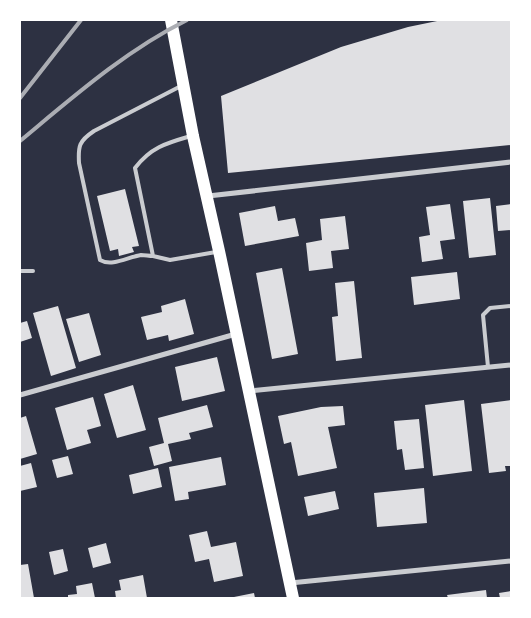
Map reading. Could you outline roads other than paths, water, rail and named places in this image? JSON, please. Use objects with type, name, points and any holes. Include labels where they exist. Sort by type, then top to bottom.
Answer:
[{"type":"main road","points":[[170,20],[292,598]]},
{"type":"street","points":[[207,196],[511,162]]},
{"type":"street","points":[[20,396],[237,334]]},
{"type":"street","points":[[248,391],[511,365]]},
{"type":"street","points":[[290,583],[511,562]]},
{"type":"lane","points":[[183,85],[94,131],[80,143],[78,150],[79,163],[100,260],[113,262],[142,255],[170,260],[219,251]]},
{"type":"lane","points":[[154,256],[135,168],[142,158],[164,144],[193,136]]},
{"type":"lane","points":[[20,271],[33,272]]},
{"type":"lane","points":[[488,367],[483,315],[490,308],[511,306]]},
{"type":"railway","points":[[20,98],[81,20]]},
{"type":"railway","points":[[20,141],[121,60],[164,32],[187,20]]}]
